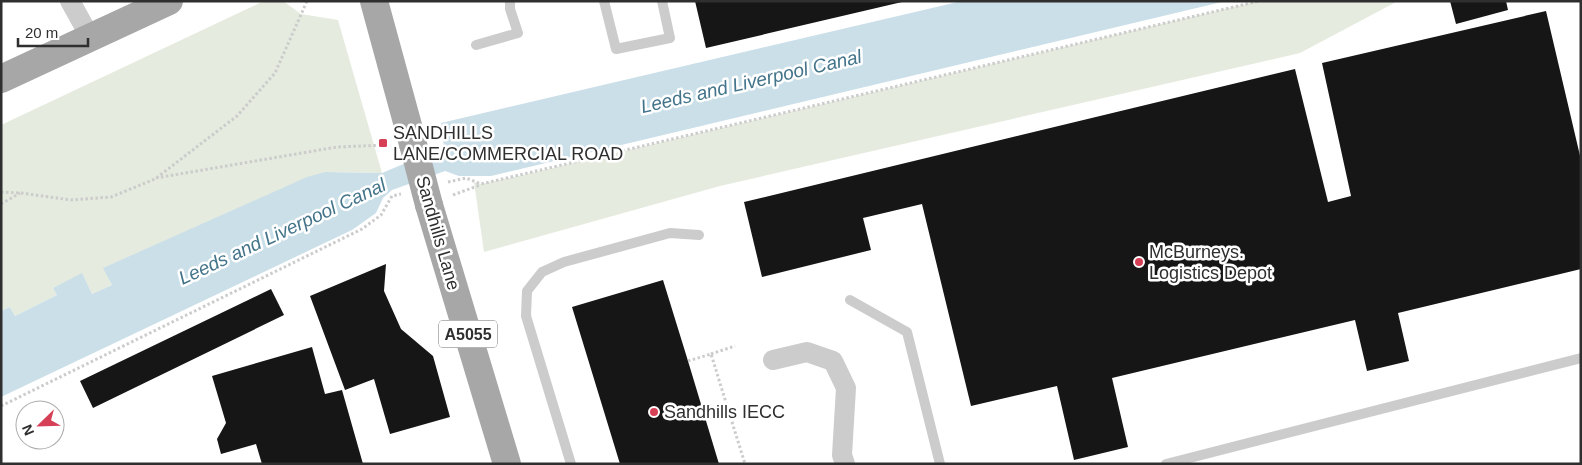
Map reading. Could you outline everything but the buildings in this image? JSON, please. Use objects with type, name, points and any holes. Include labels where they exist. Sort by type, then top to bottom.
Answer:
[{"type":"main road","points":[[1,79],[169,1]]},
{"type":"main road","points":[[362,1],[382,29]]},
{"type":"main road","name":"Sandhills Lane","points":[[374,1],[429,205],[507,464]]},
{"type":"main road","points":[[382,29],[384,1]]},
{"type":"street","points":[[70,1],[90,37]]},
{"type":"street","points":[[772,360],[807,352],[834,361],[846,388],[842,455],[845,464]]},
{"type":"lane","points":[[476,45],[518,33],[510,9],[510,1]]},
{"type":"lane","points":[[604,1],[616,50],[670,38],[662,1]]},
{"type":"lane","points":[[571,464],[526,316],[527,290],[542,272],[564,262],[670,233],[699,235]]},
{"type":"lane","points":[[850,300],[907,332],[940,464]]},
{"type":"lane","points":[[1166,464],[1581,358]]},
{"type":"path","points":[[155,179],[237,116],[275,73],[308,1]]},
{"type":"path","points":[[429,205],[481,184],[1259,1]]},
{"type":"path","points":[[1,192],[71,200],[111,197],[155,179],[337,147],[413,144]]},
{"type":"path","points":[[447,182],[466,178],[481,184]]},
{"type":"path","points":[[1,204],[21,193]]},
{"type":"path","points":[[1,406],[362,229],[381,215],[392,196],[402,194]]},
{"type":"path","points":[[688,360],[735,346]]},
{"type":"path","points":[[711,354],[745,464]]},
{"type":"shaded area","points":[[264,1],[283,1],[301,14],[338,20],[382,173],[325,172],[104,268],[112,285],[92,294],[82,274],[53,288],[57,295],[15,316],[10,307],[1,311],[1,125]]},
{"type":"shaded area","points":[[1259,1],[1398,1],[1300,53],[720,186],[484,252],[474,182],[481,184],[527,174]]},
{"type":"water","name":"Leeds and Liverpool Canal","points":[[962,1],[1226,1],[491,176],[459,176],[445,171],[392,190],[383,198],[376,213],[352,230],[1,397],[1,311],[10,307],[15,316],[57,295],[53,288],[82,273],[92,294],[112,285],[103,268],[307,177],[325,172],[382,173],[444,147],[441,123]]},
{"type":"place","name":"SANDHILLS LANE/COMMERCIAL ROAD","points":[[383,143]]},
{"type":"place","name":"McBurneys. Logistics Depot","points":[[1139,262]]},
{"type":"place","name":"Sandhills IECC","points":[[654,412]]}]
